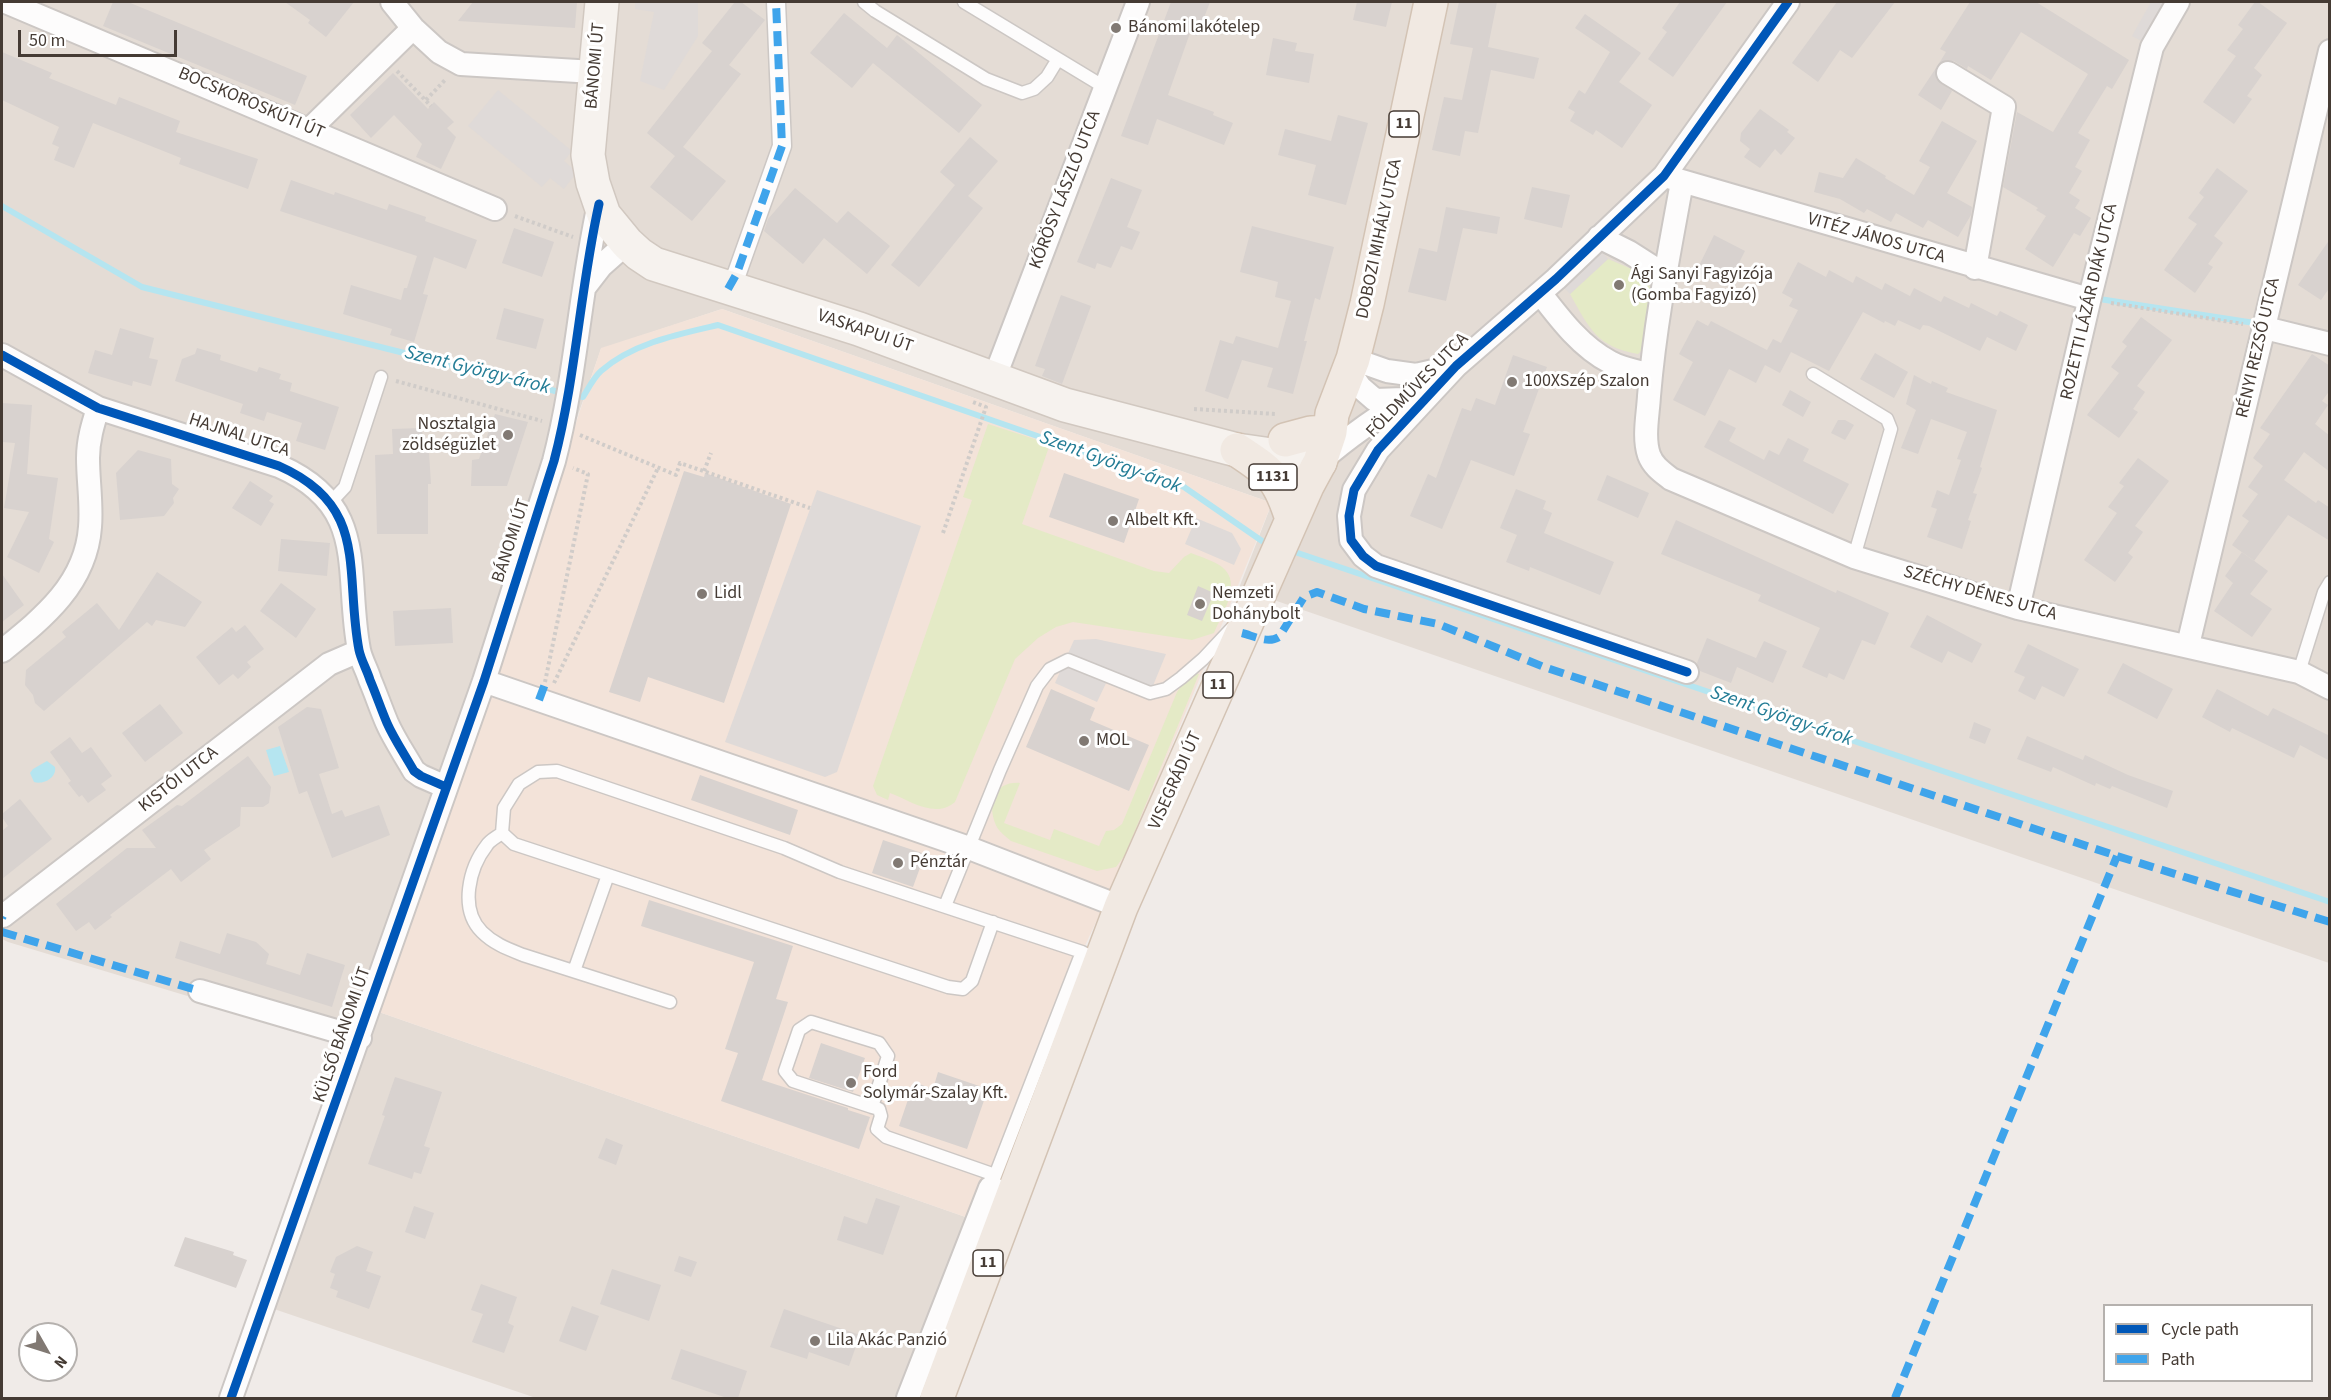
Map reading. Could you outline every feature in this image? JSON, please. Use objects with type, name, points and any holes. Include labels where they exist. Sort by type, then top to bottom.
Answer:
[{"type":"main road","name":"BÁNOMI ÚT","points":[[599,204],[588,155],[602,2]]},
{"type":"main road","name":"DOBOZI MIHÁLY UTCA","points":[[1255,603],[1325,447],[1332,414],[1351,365],[1367,304],[1431,2]]},
{"type":"main road","name":"VASKAPUI ÚT","points":[[599,204],[604,215],[627,243],[654,264],[860,329],[990,393],[1065,405],[1237,450],[1325,447]]},
{"type":"main road","name":"VASKAPUI ÚT","points":[[1154,428],[1285,440],[1308,450],[1325,447]]},
{"type":"main road","name":"1131","points":[[1237,450],[1269,471],[1285,498],[1284,537]]},
{"type":"main road","name":"VISEGRÁDI ÚT","points":[[937,1398],[999,1186],[1091,956],[1121,907],[1255,603]]},
{"type":"street","name":"BOCSKOROSKÚTI ÚT","points":[[6,2],[495,209]]},
{"type":"street","points":[[392,2],[414,28],[440,52],[461,64],[594,72]]},
{"type":"street","points":[[728,289],[737,273],[782,146],[776,2]]},
{"type":"street","name":"KŐRÖSY LÁSZLÓ UTCA","points":[[990,393],[1138,2]]},
{"type":"street","name":"FÖLDMŰVES UTCA","points":[[1687,672],[1376,566],[1363,556],[1351,540],[1349,516],[1354,490],[1378,450],[1456,366],[1540,293],[1599,237],[1673,179],[1788,2]]},
{"type":"street","name":"ROZETTI LÁZÁR DIÁK UTCA","points":[[2018,608],[2089,300],[2152,47],[2178,2]]},
{"type":"street","points":[[310,129],[414,28]]},
{"type":"street","name":"RÉNYI REZSŐ UTCA","points":[[2188,645],[2330,51]]},
{"type":"street","points":[[1948,74],[2004,107],[1975,268]]},
{"type":"street","name":"FÖLDMŰVES UTCA","points":[[1650,456],[1646,435],[1651,375],[1665,275],[1673,179]]},
{"type":"street","name":"VITÉZ JÁNOS UTCA","points":[[1673,179],[2089,300]]},
{"type":"street","name":"BÁNOMI ÚT","points":[[484,681],[554,461],[564,418],[590,243],[599,204]]},
{"type":"street","points":[[1599,237],[1629,252],[1665,275]]},
{"type":"street","points":[[583,289],[601,266],[627,243]]},
{"type":"street","points":[[1540,293],[1566,326],[1585,345],[1611,363],[1651,375]]},
{"type":"street","points":[[2265,328],[2330,344]]},
{"type":"street","name":"HAJNAL UTCA","points":[[2,355],[98,408],[279,466],[298,474],[315,486],[330,503],[343,526],[351,554],[359,651],[388,725],[414,771],[446,787]]},
{"type":"street","name":"FÖLDMŰVES UTCA","points":[[1406,399],[1375,400],[1359,387],[1351,365],[1416,375],[1456,366]]},
{"type":"street","name":"FÖLDMŰVES UTCA","points":[[1325,447],[1343,441],[1371,420],[1456,366]]},
{"type":"street","points":[[2,651],[58,602],[75,577],[86,552],[90,526],[88,456],[90,436],[98,408]]},
{"type":"street","name":"SZÉCHY DÉNES UTCA","points":[[1650,456],[1658,469],[1671,479],[1854,557],[2018,608],[2299,672],[2330,688]]},
{"type":"street","name":"KISTÓI UTCA","points":[[3,916],[329,663],[359,651]]},
{"type":"street","points":[[484,681],[969,848],[1121,907]]},
{"type":"street","name":"KÜLSŐ BÁNOMI ÚT","points":[[231,1398],[360,1038],[484,681]]},
{"type":"street","points":[[200,991],[360,1038]]},
{"type":"street","name":"VISEGRÁDI ÚT","points":[[908,1398],[999,1186]]},
{"type":"lane","points":[[864,2],[986,79],[1022,93],[1034,89],[1047,77],[1058,59]]},
{"type":"lane","points":[[964,2],[1106,88]]},
{"type":"lane","points":[[1813,374],[1887,419],[1891,429],[1854,557]]},
{"type":"lane","points":[[330,503],[345,487],[381,377]]},
{"type":"lane","points":[[2299,672],[2324,592],[2330,582]]},
{"type":"lane","points":[[945,906],[1037,686],[1050,669],[1068,660],[1150,693],[1166,689],[1203,659],[1255,603]]},
{"type":"lane","points":[[670,1002],[500,946],[481,931],[470,912],[468,894],[475,865],[488,843],[502,833],[504,808],[519,784],[538,772],[557,771],[784,848],[840,872],[1091,956]]},
{"type":"lane","points":[[502,833],[514,844],[948,987],[963,989],[972,981],[993,922]]},
{"type":"lane","points":[[574,971],[608,875]]},
{"type":"lane","points":[[872,1107],[888,1056],[879,1043],[811,1022],[799,1030],[785,1071],[793,1081],[872,1107],[879,1109],[881,1116],[878,1129],[885,1137],[999,1186]]},
{"type":"path","points":[[384,57],[431,106]]},
{"type":"path","points":[[426,100],[461,64]]},
{"type":"path","points":[[495,209],[590,243]]},
{"type":"path","points":[[2089,300],[2265,328]]},
{"type":"path","points":[[381,377],[564,418],[658,468],[676,475],[680,463],[810,508]]},
{"type":"path","points":[[943,533],[990,393]]},
{"type":"path","points":[[1191,409],[1245,414]]},
{"type":"path","points":[[704,471],[711,453]]},
{"type":"path","points":[[554,461],[588,474],[545,684],[552,687],[658,468]]},
{"type":"shaded area","points":[[2,2],[2329,2],[2329,963],[1239,588],[1272,503],[722,309],[601,349],[357,1047],[8,942],[2,939]]},
{"type":"shaded area","points":[[635,2],[698,2],[698,36],[664,90],[640,81],[654,12],[635,9]]},
{"type":"shaded area","points":[[2151,2],[2178,2],[2152,47],[2132,36]]},
{"type":"shaded area","points":[[498,90],[572,151],[564,161],[577,172],[564,189],[550,178],[542,187],[468,126]]},
{"type":"shaded area","points":[[1593,243],[1608,259],[1570,294],[1556,279]]},
{"type":"shaded area","points":[[722,309],[1272,503],[1123,864],[1082,952],[977,1221],[379,1012],[601,348]]},
{"type":"shaded area","points":[[817,490],[921,526],[837,772],[825,777],[725,742]]},
{"type":"shaded area","points":[[1196,518],[1232,533],[1241,549],[1234,565],[1185,544]]},
{"type":"shaded area","points":[[1096,639],[1166,654],[1150,693],[1109,677],[1097,702],[1055,683],[1074,640]]},
{"type":"shaded area","points":[[379,1012],[977,1221],[908,1398],[536,1398],[274,1309]]},
{"type":"green space","points":[[1608,259],[1634,270],[1651,288],[1644,348],[1638,354],[1624,351],[1603,341],[1589,326],[1570,294]]},
{"type":"green space","points":[[988,424],[1050,444],[1022,524],[1154,571],[1169,573],[1191,553],[1222,567],[1231,581],[1231,590],[1226,608],[1214,633],[1192,640],[1073,622],[1056,627],[1038,638],[1015,659],[955,802],[947,807],[931,809],[890,793],[888,800],[877,795],[873,786],[972,500],[963,497]]},
{"type":"green space","points":[[1194,673],[1199,674],[1125,855],[1116,867],[1097,871],[1011,841],[999,830],[993,815],[993,800],[999,789],[1005,785],[1020,783],[1004,823],[1050,840],[1054,829],[1099,846],[1106,831],[1114,830],[1122,824],[1177,692],[1186,679]]},
{"type":"water","points":[[280,746],[289,772],[274,776],[266,750]]},
{"type":"water","points":[[47,761],[55,767],[54,774],[45,781],[34,782],[30,773]]},
{"type":"building","points":[[113,2],[128,2],[307,76],[295,105],[103,26]]},
{"type":"building","points":[[285,2],[354,2],[326,37],[308,23],[310,20]]},
{"type":"building","points":[[473,2],[577,2],[575,28],[458,21]]},
{"type":"building","points":[[735,2],[741,2],[765,20],[729,65],[741,74],[683,147],[726,181],[692,221],[650,187],[675,156],[647,133],[712,51],[702,43]]},
{"type":"building","points":[[1171,2],[1210,2],[1197,36],[1190,33],[1168,95],[1214,112],[1213,115],[1233,123],[1224,145],[1157,119],[1148,145],[1121,136]]},
{"type":"building","points":[[1357,2],[1392,2],[1386,27],[1353,20]]},
{"type":"building","points":[[1459,2],[1497,2],[1488,47],[1539,58],[1534,79],[1491,70],[1478,133],[1465,131],[1460,156],[1432,150],[1444,97],[1462,100],[1473,48],[1450,44]]},
{"type":"building","points":[[1680,2],[1727,2],[1673,77],[1648,59],[1667,32],[1662,28]]},
{"type":"building","points":[[1837,2],[1895,2],[1852,58],[1840,50],[1818,82],[1792,63]]},
{"type":"building","points":[[1970,2],[2036,2],[2129,60],[2112,89],[2107,86],[2078,133],[2090,140],[2075,167],[2082,171],[2069,193],[2080,200],[2075,208],[2091,218],[2080,236],[2074,233],[2053,267],[2025,249],[2046,216],[2036,210],[2038,208],[2003,187],[2017,112],[2053,132],[2088,74],[2021,32],[1991,80],[1968,66],[1967,69],[1954,61],[1948,60],[1938,65],[1946,52],[1940,49]]},
{"type":"building","points":[[2255,2],[2287,23],[2254,68],[2262,75],[2247,96],[2252,99],[2234,124],[2203,102],[2236,56],[2227,50],[2243,29],[2238,25]]},
{"type":"building","points":[[844,13],[887,48],[897,35],[982,105],[959,133],[873,63],[852,88],[810,53]]},
{"type":"building","points":[[1585,14],[1641,53],[1619,82],[1652,105],[1622,148],[1596,130],[1593,135],[1570,121],[1575,112],[1568,108],[1579,90],[1585,94],[1610,52],[1575,28]]},
{"type":"building","points":[[1273,38],[1297,43],[1295,51],[1314,54],[1309,83],[1266,75]]},
{"type":"building","points":[[2,52],[52,73],[49,78],[116,105],[119,97],[180,121],[176,132],[258,159],[248,189],[179,164],[181,158],[93,123],[74,168],[54,160],[59,147],[52,144],[59,127],[2,100]]},
{"type":"building","points":[[1936,68],[1937,80],[1952,91],[1941,110],[1918,95]]},
{"type":"building","points":[[393,73],[428,109],[434,102],[454,122],[447,128],[456,137],[441,169],[416,157],[422,144],[394,115],[371,138],[350,115]]},
{"type":"building","points":[[1760,109],[1789,130],[1787,132],[1795,138],[1781,155],[1775,149],[1760,168],[1744,157],[1750,149],[1740,141],[1741,133]]},
{"type":"building","points":[[1338,115],[1368,123],[1346,205],[1308,195],[1316,165],[1278,155],[1285,129],[1331,141]]},
{"type":"building","points":[[1942,121],[1977,141],[1947,193],[1972,207],[1971,215],[1958,237],[1928,220],[1923,228],[1896,213],[1891,222],[1867,209],[1864,213],[1840,199],[1814,192],[1819,172],[1843,178],[1856,158],[1914,195],[1930,167],[1919,161]]},
{"type":"building","points":[[970,137],[998,161],[968,196],[983,208],[919,287],[891,265],[955,185],[940,172]]},
{"type":"building","points":[[2217,168],[2248,191],[2214,236],[2223,243],[2208,264],[2213,267],[2195,293],[2164,270],[2197,224],[2188,218],[2204,197],[2199,193]]},
{"type":"building","points":[[1111,178],[1142,190],[1127,227],[1140,232],[1132,250],[1121,246],[1111,268],[1097,263],[1095,269],[1077,262]]},
{"type":"building","points":[[291,180],[387,210],[389,204],[426,217],[425,221],[477,240],[466,269],[434,257],[423,294],[428,295],[414,342],[390,335],[392,329],[343,314],[351,285],[401,300],[417,256],[280,211]]},
{"type":"building","points":[[1532,187],[1570,195],[1562,228],[1524,219]]},
{"type":"building","points":[[795,188],[837,223],[848,211],[890,246],[867,274],[824,238],[803,264],[764,231],[768,219]]},
{"type":"building","points":[[1446,207],[1500,217],[1497,234],[1463,228],[1446,301],[1408,292],[1419,248],[1437,252]]},
{"type":"building","points":[[1252,226],[1334,247],[1320,300],[1315,298],[1304,341],[1307,341],[1293,394],[1267,387],[1273,368],[1242,360],[1228,399],[1205,391],[1220,340],[1233,344],[1236,336],[1278,348],[1291,301],[1275,297],[1278,282],[1240,272]]},
{"type":"building","points":[[514,228],[554,242],[542,277],[502,263]]},
{"type":"building","points":[[1714,235],[1745,251],[1727,287],[1696,272]]},
{"type":"building","points":[[2330,239],[2330,287],[2321,300],[2298,285]]},
{"type":"building","points":[[1798,262],[1826,277],[1829,270],[1853,283],[1856,276],[1882,290],[1885,283],[1910,296],[1914,288],[1941,302],[1944,296],[1969,308],[1971,303],[1997,316],[2000,311],[2028,325],[2016,351],[1987,337],[1980,351],[1929,326],[1923,325],[1920,330],[1898,320],[1895,326],[1863,312],[1829,371],[1791,352],[1780,373],[1765,365],[1756,383],[1729,369],[1705,416],[1673,400],[1693,362],[1679,354],[1697,320],[1708,326],[1711,321],[1767,350],[1773,339],[1781,343],[1798,310],[1789,306],[1793,299],[1782,293]]},
{"type":"building","points":[[1061,295],[1091,306],[1062,384],[1042,376],[1045,369],[1035,366]]},
{"type":"building","points":[[504,308],[544,319],[536,349],[496,339]]},
{"type":"building","points":[[2141,317],[2172,340],[2137,386],[2145,392],[2133,409],[2138,412],[2119,438],[2087,415],[2119,373],[2111,367],[2127,346],[2122,342]]},
{"type":"building","points":[[120,328],[154,338],[149,358],[158,360],[151,386],[133,381],[132,386],[88,373],[95,350],[112,355]]},
{"type":"building","points":[[197,348],[221,355],[220,360],[257,372],[259,367],[281,374],[279,379],[292,383],[290,391],[339,407],[325,450],[296,441],[302,423],[267,412],[264,421],[240,413],[243,404],[175,381],[182,359],[195,354]]},
{"type":"building","points":[[1875,353],[1908,372],[1894,398],[1860,379]]},
{"type":"building","points":[[2312,354],[2330,366],[2330,390],[2322,401],[2328,405],[2315,424],[2330,436],[2330,472],[2304,452],[2284,480],[2316,503],[2318,500],[2330,508],[2330,541],[2288,515],[2254,561],[2232,545],[2249,521],[2242,516],[2258,494],[2248,487],[2263,466],[2253,458],[2270,434],[2260,428]]},
{"type":"building","points":[[1513,355],[1547,367],[1523,432],[1530,434],[1514,476],[1471,460],[1442,529],[1410,516],[1428,474],[1436,478],[1462,408],[1471,411],[1476,398],[1495,405]]},
{"type":"building","points":[[1914,375],[1931,384],[1932,381],[1948,388],[1946,392],[1997,410],[1973,493],[1977,494],[1968,520],[1971,521],[1962,549],[1927,537],[1937,509],[1931,507],[1937,490],[1949,495],[1961,460],[1957,459],[1967,432],[1931,419],[1918,454],[1901,448],[1916,410],[1906,404]]},
{"type":"building","points":[[1790,390],[1811,402],[1803,417],[1782,405]]},
{"type":"building","points":[[2,403],[32,405],[27,474],[58,478],[49,539],[54,542],[39,573],[7,557],[29,512],[4,508],[15,443],[2,442]]},
{"type":"building","points":[[495,414],[528,422],[507,486],[471,486],[472,460],[479,459]]},
{"type":"building","points":[[1719,420],[1736,428],[1729,441],[1764,460],[1769,450],[1779,455],[1788,438],[1809,449],[1803,461],[1849,484],[1833,514],[1704,447]]},
{"type":"building","points":[[1838,420],[1845,420],[1854,425],[1845,440],[1831,433]]},
{"type":"building","points":[[422,428],[424,452],[429,452],[431,484],[428,484],[428,534],[377,534],[375,455],[393,454],[392,429]]},
{"type":"building","points":[[138,450],[171,459],[172,484],[179,489],[173,498],[174,503],[164,516],[120,520],[116,473]]},
{"type":"building","points":[[2138,458],[2169,481],[2135,526],[2143,532],[2128,553],[2133,557],[2115,582],[2084,560],[2117,513],[2108,507],[2124,486],[2119,483]]},
{"type":"building","name":"Lidl","points":[[684,471],[704,477],[705,473],[791,504],[724,703],[648,677],[640,702],[609,692]]},
{"type":"building","points":[[1064,473],[1139,499],[1124,543],[1049,517]]},
{"type":"building","points":[[1607,475],[1649,493],[1638,518],[1597,500]]},
{"type":"building","points":[[250,481],[273,496],[269,501],[274,504],[261,526],[232,508]]},
{"type":"building","points":[[1516,489],[1546,501],[1543,509],[1552,513],[1544,533],[1614,562],[1600,595],[1530,567],[1529,571],[1506,562],[1517,535],[1500,528]]},
{"type":"building","points":[[1676,520],[1836,593],[1837,590],[1889,613],[1875,645],[1862,640],[1844,680],[1829,673],[1827,678],[1802,667],[1820,628],[1758,601],[1761,595],[1661,554]]},
{"type":"building","points":[[281,539],[330,543],[327,576],[278,571]]},
{"type":"building","points":[[2242,552],[2268,571],[2250,594],[2272,609],[2252,637],[2214,611],[2233,583],[2225,576]]},
{"type":"building","points":[[157,572],[202,602],[185,627],[156,620],[152,626],[147,622],[44,711],[35,703],[33,695],[25,685],[26,670],[66,637],[62,632],[97,603],[119,630]]},
{"type":"building","points":[[2,574],[24,605],[2,622]]},
{"type":"building","points":[[281,583],[316,609],[296,638],[260,611]]},
{"type":"building","name":"Nemzeti Dohánybolt","points":[[1198,586],[1214,593],[1202,621],[1187,615]]},
{"type":"building","points":[[451,608],[453,643],[395,646],[393,611]]},
{"type":"building","points":[[1927,615],[1982,644],[1972,663],[1948,651],[1942,663],[1910,647]]},
{"type":"building","points":[[245,625],[264,649],[247,662],[251,667],[238,679],[233,674],[219,685],[196,657],[232,627],[236,632]]},
{"type":"building","points":[[1707,638],[1756,658],[1764,641],[1787,651],[1773,683],[1737,667],[1731,683],[1700,671],[1697,663]]},
{"type":"building","points":[[2028,644],[2079,669],[2064,697],[2042,686],[2035,700],[2018,691],[2025,677],[2014,672]]},
{"type":"building","points":[[2123,663],[2173,689],[2157,719],[2107,693]]},
{"type":"building","name":"MOL","points":[[1051,689],[1095,708],[1090,720],[1149,745],[1129,791],[1026,747]]},
{"type":"building","points":[[2217,689],[2268,716],[2273,708],[2330,736],[2330,761],[2300,745],[2294,758],[2232,728],[2230,732],[2202,717]]},
{"type":"building","points":[[160,704],[183,733],[145,762],[122,733]]},
{"type":"building","points":[[307,707],[321,709],[339,768],[319,774],[332,814],[342,810],[345,817],[379,805],[390,835],[332,858],[307,791],[299,794],[278,727]]},
{"type":"building","points":[[1974,722],[1991,729],[1985,744],[1969,738]]},
{"type":"building","points":[[2027,736],[2083,760],[2085,755],[2128,775],[2173,791],[2167,808],[2112,786],[2110,789],[2096,783],[2095,786],[2053,767],[2051,772],[2017,759]]},
{"type":"building","points":[[70,737],[82,753],[91,747],[112,776],[101,784],[106,790],[88,803],[82,795],[79,797],[68,783],[71,781],[50,752]]},
{"type":"building","points":[[248,756],[271,787],[269,803],[263,807],[241,807],[240,826],[204,850],[211,859],[181,882],[171,869],[110,915],[112,917],[95,930],[89,922],[76,931],[56,904],[127,848],[156,848],[142,830],[177,805],[182,806]]},
{"type":"building","points":[[700,775],[798,810],[790,835],[691,800]]},
{"type":"building","points":[[20,799],[52,839],[2,879],[2,831],[8,826],[2,814]]},
{"type":"building","name":"Pénztár","points":[[883,840],[925,854],[913,887],[872,873]]},
{"type":"building","points":[[649,900],[793,946],[776,999],[788,1002],[762,1080],[870,1117],[859,1149],[721,1101],[738,1053],[725,1049],[754,962],[641,926]]},
{"type":"building","points":[[227,933],[256,942],[269,954],[266,964],[300,975],[307,953],[345,965],[332,1007],[175,958],[180,941],[220,954]]},
{"type":"building","points":[[821,1043],[865,1058],[853,1092],[809,1078]]},
{"type":"building","points":[[938,1072],[988,1089],[967,1149],[899,1126],[914,1082],[933,1089]]},
{"type":"building","points":[[395,1077],[442,1092],[424,1146],[430,1148],[421,1174],[414,1172],[412,1179],[368,1164],[385,1116],[382,1115]]},
{"type":"building","points":[[606,1138],[623,1145],[616,1165],[598,1158]]},
{"type":"building","points":[[876,1198],[900,1206],[883,1255],[837,1240],[844,1216],[867,1224]]},
{"type":"building","points":[[414,1206],[434,1213],[425,1239],[405,1232]]},
{"type":"building","points":[[185,1237],[234,1252],[233,1255],[247,1260],[236,1288],[174,1266]]},
{"type":"building","points":[[357,1246],[373,1252],[366,1271],[381,1276],[369,1309],[336,1297],[338,1291],[330,1288],[335,1274],[330,1272],[336,1257]]},
{"type":"building","points":[[679,1256],[697,1262],[691,1277],[674,1271]]},
{"type":"building","points":[[612,1269],[661,1285],[649,1321],[600,1304]]},
{"type":"building","points":[[481,1284],[517,1297],[508,1323],[514,1326],[504,1353],[472,1342],[483,1314],[471,1310]]},
{"type":"building","points":[[572,1306],[599,1316],[586,1351],[559,1341]]},
{"type":"building","name":"Lila Akác Panzió","points":[[784,1309],[860,1335],[849,1366],[809,1352],[807,1359],[770,1347]]},
{"type":"building","points":[[681,1349],[747,1371],[738,1398],[727,1398],[671,1379]]},
{"type":"waterway","name":"Szent György-árok","points":[[2,206],[142,287],[563,393]]},
{"type":"waterway","points":[[2093,298],[2261,324]]},
{"type":"waterway","name":"Szent György-árok","points":[[573,395],[583,397],[598,374],[627,353],[657,341],[718,325],[1184,487],[1262,541],[1271,544]]},
{"type":"waterway","name":"Szent György-árok","points":[[1289,550],[2330,902]]},
{"type":"marked path","points":[[728,289],[737,273],[782,146],[776,2]]},
{"type":"marked path","points":[[1242,633],[1266,640],[1279,637],[1304,597],[1317,592],[1364,609],[1438,624],[1544,667],[2117,856],[2330,922]]},
{"type":"marked path","points":[[539,700],[545,684]]},
{"type":"marked path","points":[[1895,1398],[2117,856]]},
{"type":"marked path","points":[[2,932],[200,991]]},
{"type":"cycle path","points":[[1687,672],[1376,566],[1363,556],[1351,540],[1349,516],[1354,490],[1378,450],[1456,366],[1556,279],[1664,176],[1788,2]]},
{"type":"cycle path","points":[[231,1398],[484,681],[554,461],[568,397],[599,204]]},
{"type":"cycle path","points":[[2,355],[98,408],[279,466],[308,482],[328,501],[340,521],[348,543],[359,650],[385,718],[414,771],[446,787]]},
{"type":"place","name":"Bánomi lakótelep","points":[[1116,28]]},
{"type":"place","name":"Ági Sanyi Fagyizója (Gomba Fagyizó)","points":[[1619,285]]},
{"type":"place","name":"100XSzép Szalon","points":[[1512,382]]},
{"type":"place","name":"Nosztalgia zöldségüzlet","points":[[508,435]]},
{"type":"place","name":"Albelt Kft.","points":[[1113,521]]},
{"type":"place","name":"Lidl","points":[[702,594]]},
{"type":"place","name":"Nemzeti Dohánybolt","points":[[1200,604]]},
{"type":"place","name":"MOL","points":[[1084,741]]},
{"type":"place","name":"Pénztár","points":[[898,863]]},
{"type":"place","name":"Ford Solymár-Szalay Kft.","points":[[851,1083]]},
{"type":"place","name":"Lila Akác Panzió","points":[[815,1341]]}]
